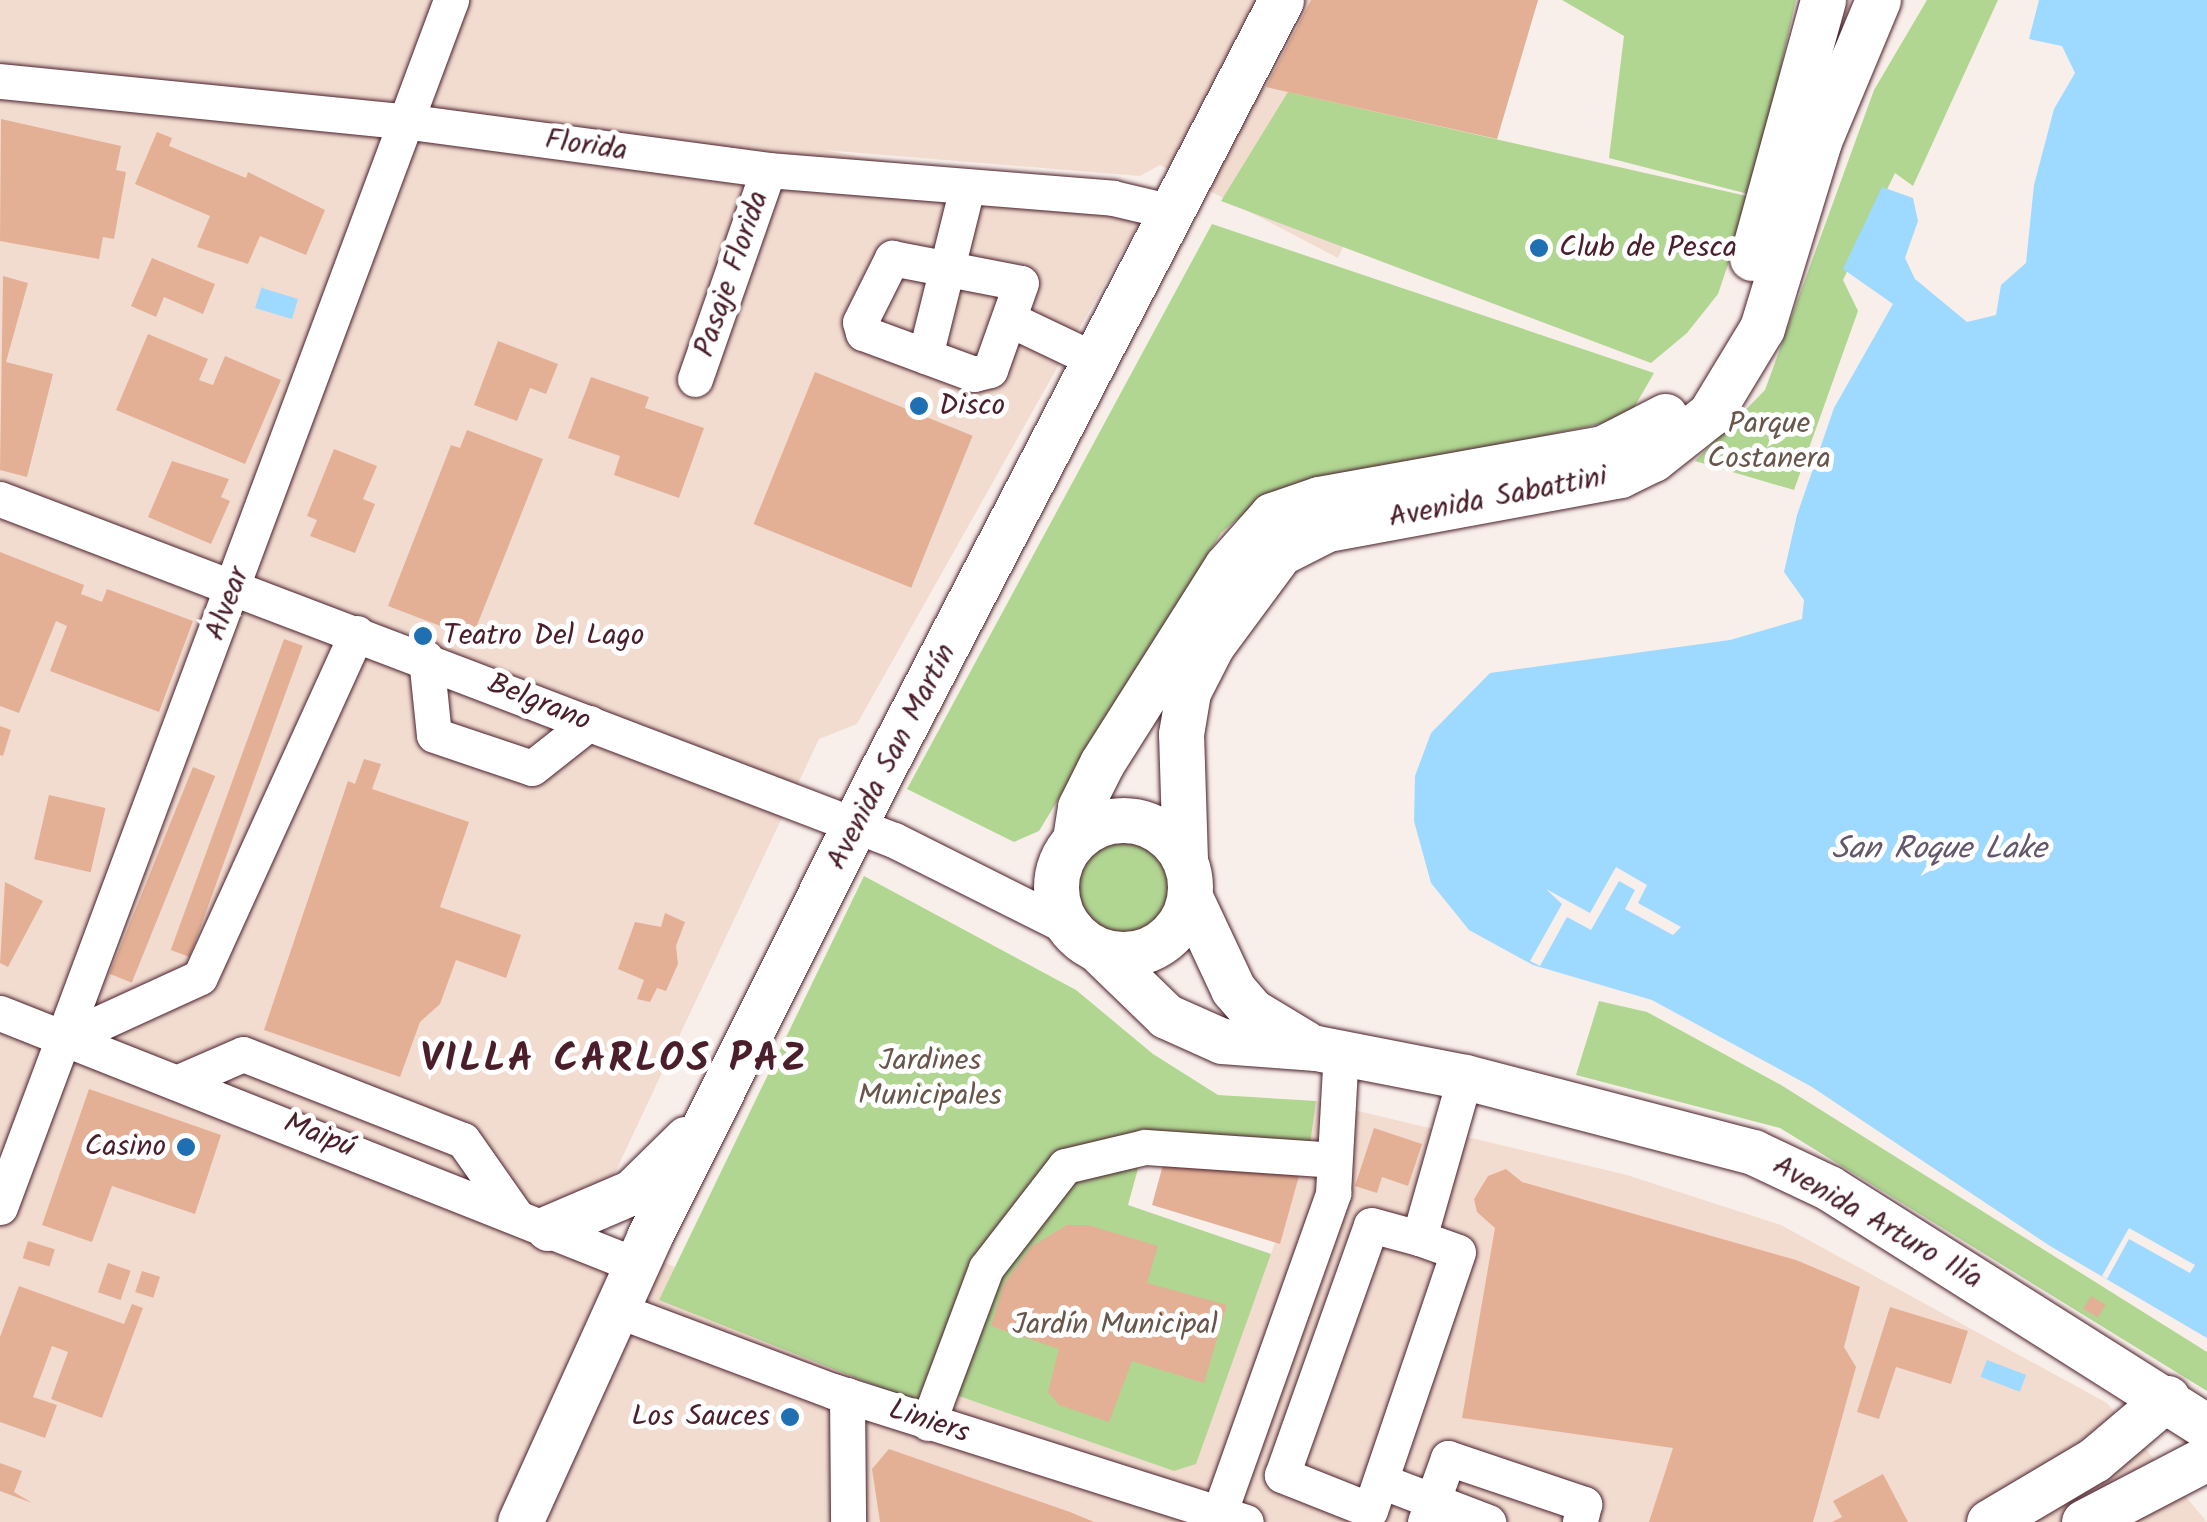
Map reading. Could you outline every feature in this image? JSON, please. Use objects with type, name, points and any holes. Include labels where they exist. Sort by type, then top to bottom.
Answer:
[{"type":"main road","name":"Avenida San Martín","points":[[520,1522],[636,1265],[855,825],[1099,362],[1281,0]]},
{"type":"main road","name":"Avenida Sabattini","points":[[1075,840],[1080,807],[1102,763],[1226,568],[1272,515],[1319,499],[1602,448],[1656,423],[1697,386],[1730,328],[1823,0]]},
{"type":"main road","name":"Avenida Sabattini","points":[[1328,1050],[1278,1030],[1233,989],[1187,878],[1181,734],[1188,692],[1212,645],[1280,553],[1327,529],[1620,475],[1653,460],[1710,414],[1762,328],[1819,141],[1878,0]]},
{"type":"main road","points":[[1083,938],[1137,953],[1156,946],[1184,916],[1187,878],[1156,828],[1136,820],[1092,826],[1063,855],[1055,892],[1083,938],[1166,1016],[1192,1029],[1222,1041],[1328,1050]]},
{"type":"main road","name":"Avenida Arturo Ilía","points":[[1328,1050],[1466,1078],[1753,1152],[1829,1188],[2207,1427]]},
{"type":"main road","points":[[533,1223],[632,1192],[715,1109]]},
{"type":"main road","points":[[1989,1522],[2103,1454],[2166,1398]]},
{"type":"main road","points":[[2140,1511],[2207,1458]]},
{"type":"main road","points":[[2084,1522],[2207,1492]]},
{"type":"street","name":"Alvear","points":[[0,1207],[67,1038],[450,0]]},
{"type":"street","name":"Florida","points":[[0,81],[403,121],[768,170],[1113,198],[1172,212]]},
{"type":"street","name":"Pasaje Florida","points":[[695,379],[768,170]]},
{"type":"street","points":[[925,356],[967,187]]},
{"type":"street","points":[[890,259],[1018,280],[1022,287],[1009,319],[983,374],[863,333],[860,322],[890,259]]},
{"type":"street","points":[[1009,319],[1099,362]]},
{"type":"street","name":"Belgrano","points":[[0,499],[235,585],[855,825],[1083,938]]},
{"type":"street","points":[[67,1038],[200,977],[357,633]]},
{"type":"street","points":[[426,658],[434,735],[532,768],[589,723]]},
{"type":"street","name":"Maipú","points":[[0,1012],[183,1080],[636,1265]]},
{"type":"street","points":[[1232,1518],[1332,1193],[1328,1050]]},
{"type":"street","points":[[183,1080],[242,1054],[463,1140],[533,1223]]},
{"type":"street","points":[[1419,1238],[1466,1078]]},
{"type":"street","points":[[928,1423],[986,1268],[1065,1166],[1145,1147],[1334,1160]]},
{"type":"street","points":[[1372,1225],[1419,1238],[1458,1252],[1370,1510],[1282,1475],[1372,1225]]},
{"type":"street","name":"Liniers","points":[[617,1310],[928,1423],[1232,1518]]},
{"type":"street","points":[[847,1395],[848,1522]]},
{"type":"street","points":[[1428,1511],[1448,1458],[1584,1504],[1580,1522]]},
{"type":"street","points":[[1381,1481],[1428,1511],[1488,1522]]},
{"type":"shaded area","points":[[0,0],[1538,0],[1497,139],[1402,118],[1338,258],[1160,165],[1140,176],[824,150],[1147,208],[857,724],[819,739],[589,1228],[953,1394],[1174,1471],[1196,1463],[1310,1145],[1316,1101],[1627,1175],[1781,1225],[2107,1403],[2207,1522],[0,1522]]},
{"type":"green space","points":[[1562,0],[1796,0],[1752,195],[1609,158],[1624,36]]},
{"type":"green space","name":"Parque Costanera","points":[[1927,0],[1998,0],[1913,186],[1895,173],[1843,280],[1858,311],[1794,490],[1695,461],[1765,390],[1874,90]]},
{"type":"green space","name":"Club de Pesca","points":[[1288,92],[1751,197],[1718,294],[1687,333],[1651,363],[1221,201]]},
{"type":"green space","points":[[1212,224],[1654,373],[1628,418],[1267,494],[1221,533],[1039,831],[1014,842],[907,789]]},
{"type":"green space","points":[[1124,839],[1143,843],[1159,853],[1169,869],[1173,888],[1169,907],[1159,923],[1143,933],[1124,937],[1105,933],[1089,923],[1079,907],[1075,888],[1079,869],[1089,853],[1105,843]]},
{"type":"green space","name":"Jardines Municipales","points":[[864,876],[1076,990],[1153,1054],[1218,1095],[1316,1101],[1310,1145],[1057,1156],[969,1270],[917,1402],[659,1300]]},
{"type":"green space","points":[[1599,1001],[1647,1012],[1781,1085],[2207,1352],[2207,1391],[1780,1128],[1576,1075]]},
{"type":"green space","name":"Jardín Municipal","points":[[1139,1165],[1128,1205],[1271,1254],[1196,1464],[1174,1471],[953,1394],[1000,1268],[1074,1179]]},
{"type":"water","name":"San Roque Lake","points":[[2039,0],[2207,0],[2207,1338],[2050,1246],[1812,1087],[1652,1000],[1533,965],[1469,930],[1431,883],[1414,821],[1415,776],[1431,733],[1490,673],[1730,640],[1802,619],[1804,600],[1784,572],[1797,515],[1834,408],[1893,304],[1843,269],[1882,187],[1913,198],[1918,221],[1905,258],[1915,279],[1967,322],[1996,315],[2001,285],[2026,263],[2034,185],[2054,109],[2075,73],[2062,46],[2029,39]]},
{"type":"water","points":[[263,283],[262,288],[298,299],[292,319],[255,308]]},
{"type":"water","points":[[1987,1360],[2026,1375],[2020,1392],[1981,1377]]},
{"type":"pier","points":[[1616,867],[1647,885],[1638,903],[1681,927],[1673,935],[1625,909],[1635,890],[1619,881],[1591,930],[1567,917],[1540,966],[1530,961],[1562,904],[1546,889],[1590,913]]},
{"type":"pier","points":[[2129,1228],[2195,1265],[2190,1273],[2129,1239],[2107,1279],[2102,1276]]},
{"type":"building","points":[[1311,0],[1538,0],[1497,139],[1266,87]]},
{"type":"building","points":[[1,119],[121,146],[116,170],[126,172],[114,239],[103,237],[99,259],[0,241]]},
{"type":"building","points":[[157,132],[172,138],[169,146],[246,178],[248,172],[325,210],[306,255],[260,236],[248,264],[197,247],[210,216],[135,184]]},
{"type":"building","points":[[152,258],[215,284],[203,314],[164,297],[156,317],[131,306]]},
{"type":"building","points":[[3,276],[28,283],[6,362],[53,374],[27,477],[0,470]]},
{"type":"building","points":[[148,334],[208,359],[199,380],[213,385],[225,356],[281,380],[245,464],[116,410]]},
{"type":"building","points":[[498,341],[558,364],[546,394],[530,388],[517,421],[474,405]]},
{"type":"building","points":[[815,372],[973,436],[911,588],[754,524]]},
{"type":"building","points":[[591,377],[649,397],[645,408],[704,428],[679,498],[614,475],[620,456],[568,438]]},
{"type":"building","points":[[467,430],[543,459],[472,638],[388,606],[451,445],[460,448]]},
{"type":"building","points":[[334,449],[377,466],[363,499],[375,504],[355,553],[310,536],[317,520],[307,516]]},
{"type":"building","points":[[172,461],[229,479],[221,497],[230,501],[211,544],[148,517]]},
{"type":"building","points":[[0,552],[84,585],[81,594],[102,602],[107,589],[193,621],[159,712],[50,671],[67,626],[56,621],[19,713],[0,706]]},
{"type":"building","points":[[284,639],[303,646],[190,957],[171,950]]},
{"type":"building","points":[[0,726],[11,730],[3,756],[0,755]]},
{"type":"building","points":[[364,759],[381,764],[372,789],[469,822],[440,907],[521,935],[506,978],[456,960],[440,1004],[420,1022],[400,1077],[264,1030],[348,781],[355,784]]},
{"type":"building","points":[[193,767],[215,776],[132,983],[109,974]]},
{"type":"building","points":[[49,795],[106,808],[91,872],[34,859]]},
{"type":"building","points":[[5,882],[43,901],[8,967],[0,963]]},
{"type":"building","points":[[665,913],[685,922],[676,946],[678,964],[666,991],[657,988],[650,1002],[637,999],[644,980],[618,969],[635,922],[661,927]]},
{"type":"building","points":[[89,1089],[221,1135],[195,1214],[112,1186],[92,1242],[42,1225]]},
{"type":"building","points":[[1374,1128],[1422,1144],[1408,1186],[1382,1177],[1377,1193],[1355,1186]]},
{"type":"building","points":[[1164,1161],[1299,1176],[1280,1244],[1152,1205]]},
{"type":"building","points":[[1506,1169],[1522,1182],[1796,1260],[1860,1287],[1844,1347],[1856,1367],[1813,1522],[1649,1522],[1673,1448],[1462,1418],[1495,1228],[1477,1212],[1474,1199],[1488,1176]]},
{"type":"building","points":[[1067,1225],[1088,1225],[1158,1246],[1147,1283],[1227,1305],[1204,1383],[1132,1361],[1109,1422],[1059,1405],[1048,1392],[1059,1349],[991,1326],[1004,1284],[1032,1246]]},
{"type":"building","points":[[28,1241],[55,1249],[50,1266],[23,1258]]},
{"type":"building","points":[[108,1263],[131,1271],[121,1300],[98,1292]]},
{"type":"building","points":[[142,1271],[160,1277],[153,1298],[135,1292]]},
{"type":"building","points":[[19,1286],[124,1324],[132,1304],[143,1308],[102,1418],[51,1399],[68,1352],[52,1346],[33,1397],[57,1405],[45,1438],[0,1422],[0,1337]]},
{"type":"building","points":[[2091,1296],[2106,1305],[2098,1318],[2083,1309]]},
{"type":"building","points":[[1890,1307],[1968,1331],[1951,1384],[1896,1367],[1879,1419],[1857,1412]]},
{"type":"building","points":[[889,1449],[1094,1522],[880,1522],[872,1469]]},
{"type":"building","points":[[0,1463],[22,1471],[14,1492],[32,1503],[0,1491]]},
{"type":"building","points":[[1883,1474],[1908,1522],[1832,1522],[1842,1517],[1833,1501]]},
{"type":"place","name":"Club de Pesca","points":[[1539,248]]},
{"type":"place","name":"Disco","points":[[919,406]]},
{"type":"place","name":"Teatro Del Lago","points":[[423,636]]},
{"type":"place","name":"Casino","points":[[186,1147]]},
{"type":"place","name":"Los Sauces","points":[[790,1417]]},
{"type":"district","name":"VILLA CARLOS PAZ","points":[[615,1060]]}]
